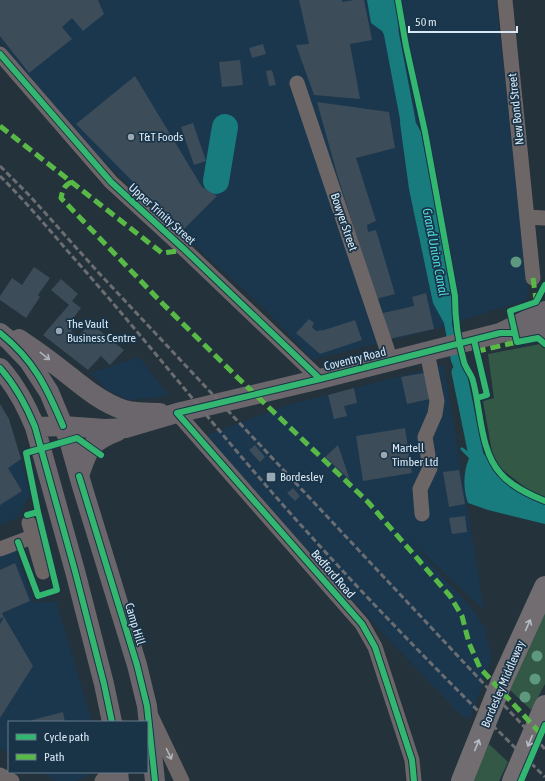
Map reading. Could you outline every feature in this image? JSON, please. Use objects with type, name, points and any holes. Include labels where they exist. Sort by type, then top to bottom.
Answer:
[{"type":"highway","name":"Bordesley Middleway","points":[[462,781],[502,681],[545,587]]},
{"type":"highway","points":[[513,781],[545,706]]},
{"type":"main road","name":"Coventry Road","points":[[79,476],[85,458],[95,442],[126,428],[177,413],[320,379],[500,333],[545,311]]},
{"type":"main road","points":[[0,328],[16,336],[42,354],[91,394],[106,403],[124,410],[148,413],[177,413]]},
{"type":"main road","name":"Coventry Road","points":[[500,333],[545,330]]},
{"type":"main road","name":"Camp Hill","points":[[0,333],[29,360],[49,392],[69,440],[137,665],[147,706],[156,781]]},
{"type":"main road","points":[[0,368],[26,404],[36,427],[75,571],[104,684],[112,721]]},
{"type":"main road","name":"Coventry Road","points":[[36,427],[63,426],[88,428],[126,428]]},
{"type":"street","name":"New Bond Street","points":[[505,0],[533,278]]},
{"type":"street","name":"Upper Trinity Street","points":[[0,54],[111,182],[185,250],[320,379]]},
{"type":"street","name":"Bowyer Street","points":[[297,83],[391,361]]},
{"type":"street","points":[[527,217],[545,218]]},
{"type":"street","points":[[422,514],[420,489],[430,468],[425,437],[435,414],[437,401],[431,351]]},
{"type":"street","name":"Bedford Road","points":[[177,413],[362,624],[374,647],[410,752],[414,781]]},
{"type":"street","points":[[0,549],[31,530],[43,572]]},
{"type":"street","points":[[147,706],[182,781]]},
{"type":"street","points":[[102,781],[108,773]]},
{"type":"street","points":[[0,775],[12,781]]},
{"type":"shaded area","points":[[0,0],[496,0],[528,290],[526,300],[435,329],[312,360],[264,308],[175,228],[91,149],[0,42]]},
{"type":"shaded area","points":[[545,343],[545,497],[526,488],[500,468],[492,452],[483,401],[494,398],[488,354]]},
{"type":"shaded area","points":[[139,357],[169,396],[129,400],[109,391],[90,373]]},
{"type":"shaded area","points":[[444,365],[484,610],[407,538],[472,608],[485,628],[492,658],[470,719],[461,715],[380,630],[204,436],[288,405]]},
{"type":"shaded area","points":[[0,404],[9,419],[30,494],[18,517],[0,525]]},
{"type":"shaded area","points":[[14,547],[34,603],[56,601],[92,721],[8,721],[8,753],[0,748],[0,553]]},
{"type":"shaded area","points":[[545,607],[545,684],[531,710],[510,690]]},
{"type":"shaded area","points":[[489,744],[508,762],[499,781],[470,781]]},
{"type":"shaded area","points":[[43,773],[88,773],[87,776],[75,781],[57,781]]},
{"type":"water","points":[[367,0],[395,0],[399,26],[394,52],[382,31],[371,23]]},
{"type":"water","points":[[404,101],[421,132],[453,298],[452,324],[461,361],[463,390],[451,361],[444,323],[433,303],[409,189],[400,123]]},
{"type":"water","points":[[472,440],[510,485],[545,503],[545,524],[488,510],[468,503],[464,481],[469,458],[460,449],[462,447],[470,453]]},
{"type":"pier","points":[[532,755],[545,767],[545,781],[530,781],[528,778]]},
{"type":"building","points":[[0,0],[98,0],[104,14],[83,31],[72,18],[62,27],[72,39],[29,73],[0,36]]},
{"type":"building","points":[[299,0],[342,0],[342,2],[364,0],[372,40],[350,44],[360,99],[314,95],[296,45],[309,44]]},
{"type":"building","points":[[263,44],[266,54],[252,58],[249,48]]},
{"type":"building","points":[[240,60],[243,85],[222,87],[219,62]]},
{"type":"building","points":[[272,70],[276,85],[269,86],[266,71]]},
{"type":"building","name":"T&T Foods","points":[[135,76],[202,187],[217,196],[184,229],[141,190],[76,124]]},
{"type":"building","points":[[317,102],[389,112],[395,148],[356,158],[376,221],[367,225],[368,232],[376,230],[395,294],[376,299],[337,174]]},
{"type":"building","points":[[193,123],[206,161],[194,165],[181,127]]},
{"type":"building","name":"The Vault Business Centre","points":[[34,267],[50,278],[38,295],[40,297],[26,318],[0,300],[0,296],[12,278],[22,285]]},
{"type":"building","points":[[61,279],[78,294],[72,301],[81,308],[70,322],[75,326],[71,331],[78,337],[90,323],[124,350],[110,365],[101,356],[88,370],[43,335],[69,305],[51,290]]},
{"type":"building","points":[[426,293],[434,329],[389,339],[383,313],[414,306],[412,297]]},
{"type":"building","points":[[309,319],[314,323],[312,327],[316,331],[324,330],[355,320],[362,340],[320,354],[296,333]]},
{"type":"building","points":[[424,373],[430,399],[407,404],[401,377]]},
{"type":"building","points":[[354,388],[357,403],[344,406],[347,416],[334,419],[328,395]]},
{"type":"building","points":[[0,404],[9,419],[21,459],[8,468],[22,491],[0,505]]},
{"type":"building","name":"Martell Timber Ltd","points":[[405,428],[412,473],[363,481],[356,436]]},
{"type":"building","points":[[255,445],[265,457],[260,462],[249,450]]},
{"type":"building","points":[[338,445],[350,480],[325,457]]},
{"type":"building","points":[[459,470],[465,504],[449,507],[443,472]]},
{"type":"building","points":[[293,488],[300,496],[295,501],[287,493]]},
{"type":"building","points":[[465,516],[467,532],[452,534],[449,518]]},
{"type":"building","points":[[15,563],[30,601],[2,613],[4,617],[0,619],[0,570]]},
{"type":"building","points":[[4,617],[33,666],[0,718],[0,624]]},
{"type":"building","points":[[63,712],[65,721],[32,721]]},
{"type":"waterway","name":"Grand Union Canal","points":[[385,0],[408,121]]},
{"type":"waterway","points":[[216,181],[225,127]]},
{"type":"waterway","name":"Grand Union Canal","points":[[459,372],[477,460]]},
{"type":"railway","points":[[0,166],[30,196],[97,271],[545,749]]},
{"type":"railway","points":[[0,176],[96,283],[239,454],[331,558],[437,669],[545,777]]},
{"type":"marked path","points":[[0,126],[162,253],[185,250]]},
{"type":"marked path","points":[[72,182],[67,184],[64,188],[61,198],[163,304],[368,502],[450,596],[462,616],[469,643],[480,668],[542,735]]},
{"type":"marked path","points":[[533,278],[536,300]]},
{"type":"marked path","points":[[477,349],[478,351],[517,342]]},
{"type":"cycle path","points":[[398,0],[406,46],[425,132],[455,296],[456,321],[460,346],[465,365],[471,376],[476,392],[485,443],[494,465],[505,479],[522,490],[545,501]]},
{"type":"cycle path","points":[[0,54],[111,182],[185,250],[320,379]]},
{"type":"cycle path","points":[[545,285],[536,302],[510,311],[517,342],[538,338],[545,344]]},
{"type":"cycle path","points":[[0,333],[12,343],[31,364],[45,387],[63,426]]},
{"type":"cycle path","points":[[414,781],[412,760],[375,647],[362,624],[177,413],[320,379],[500,333],[515,333]]},
{"type":"cycle path","points":[[474,340],[487,395],[477,398]]},
{"type":"cycle path","points":[[0,368],[20,396],[35,427],[75,571],[104,684],[112,721]]},
{"type":"cycle path","points":[[27,515],[38,512],[26,453],[77,438],[101,455]]},
{"type":"cycle path","points":[[79,476],[137,665],[147,706],[155,781]]},
{"type":"cycle path","points":[[18,542],[38,596],[57,590],[38,512]]},
{"type":"cycle path","points":[[521,781],[545,725]]},
{"type":"place","name":"T&T Foods","points":[[131,137]]},
{"type":"place","name":"The Vault Business Centre","points":[[59,331]]},
{"type":"place","name":"Martell Timber Ltd","points":[[384,455]]},
{"type":"place","name":"Bordesley","points":[[271,477]]}]
